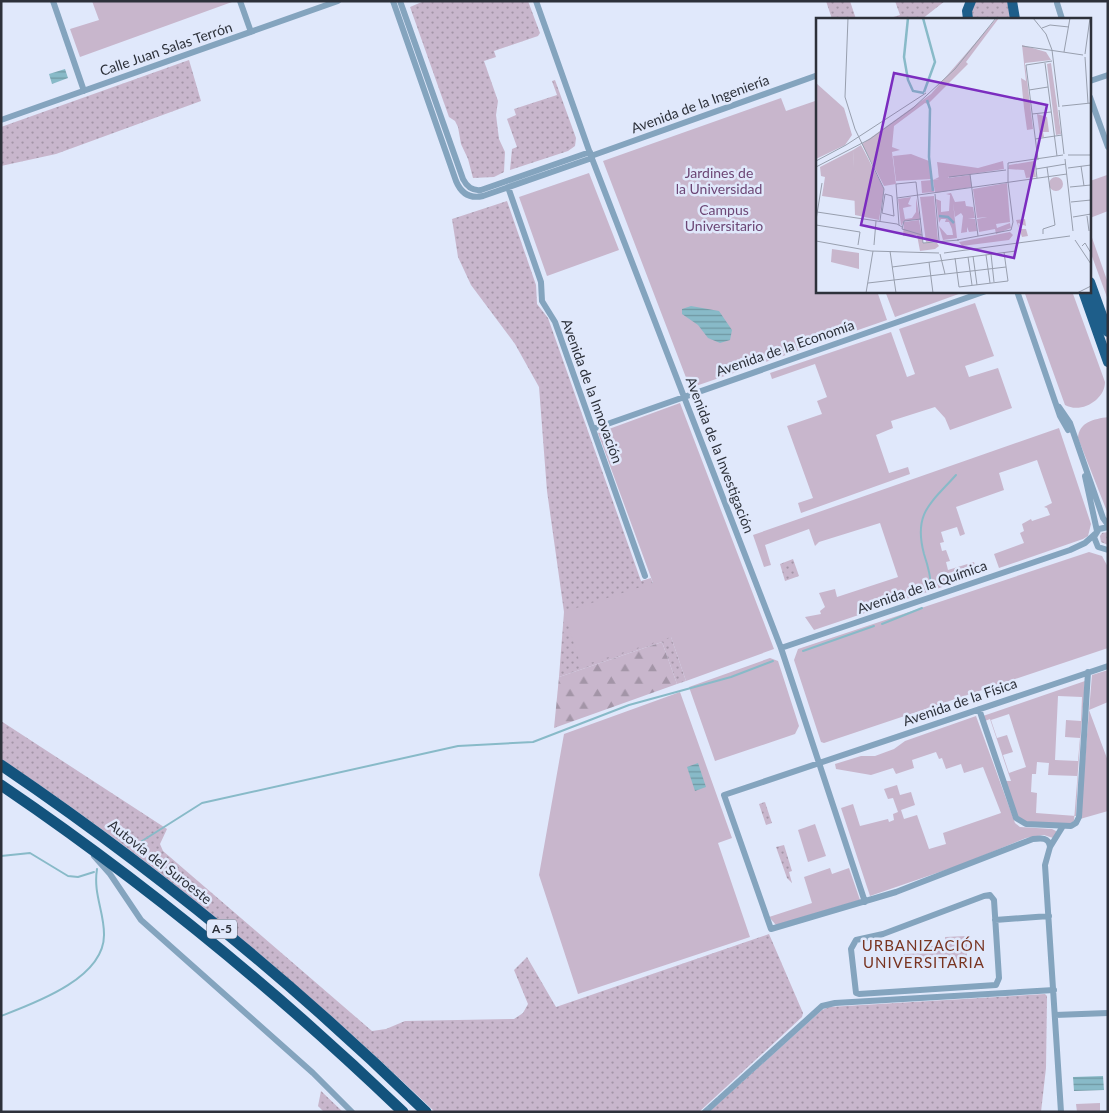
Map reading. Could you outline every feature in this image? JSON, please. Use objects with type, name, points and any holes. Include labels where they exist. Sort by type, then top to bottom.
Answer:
[{"type":"highway","points":[[968,18],[967,10],[971,1]]},
{"type":"highway","points":[[1012,1],[1015,18]]},
{"type":"highway","points":[[1092,288],[1108,332]]},
{"type":"highway","points":[[1083,292],[1108,362]]},
{"type":"highway","name":"Autovía del Suroeste","points":[[1,765],[89,826],[217,925],[328,1020],[426,1112]]},
{"type":"highway","name":"A-5","points":[[1,785],[162,902],[256,978],[351,1062],[402,1112]]},
{"type":"street","points":[[53,1],[84,91]]},
{"type":"street","points":[[240,1],[251,32]]},
{"type":"street","name":"Calle Juan Salas Terrón","points":[[1,120],[338,1]]},
{"type":"street","points":[[393,1],[460,188],[468,195],[477,197],[508,188],[591,155]]},
{"type":"street","name":"Avenida de la Investigación","points":[[536,1],[591,155],[781,648],[865,902]]},
{"type":"street","points":[[402,2],[463,178],[470,188],[481,190],[591,155]]},
{"type":"street","points":[[1057,3],[1062,18]]},
{"type":"street","points":[[1092,80],[1108,75]]},
{"type":"street","name":"Avenida de la Ingeniería","points":[[591,155],[816,76]]},
{"type":"street","points":[[1092,103],[1108,147]]},
{"type":"street","name":"Avenida de la Innovación","points":[[508,188],[541,282],[542,301],[555,322],[645,576]]},
{"type":"street","name":"Avenida de la Economía","points":[[593,429],[983,292]]},
{"type":"street","points":[[1016,292],[1062,421],[1068,430],[1085,476],[1096,532],[1094,541],[1104,551]]},
{"type":"street","points":[[1055,402],[1068,416],[1103,518],[1108,526]]},
{"type":"street","points":[[1068,416],[1068,430]]},
{"type":"street","name":"Avenida de la Química","points":[[781,648],[1070,550],[1085,543],[1096,532],[1108,526]]},
{"type":"street","name":"Avenida de la Química","points":[[1070,550],[1104,551]]},
{"type":"street","name":"Avenida de la Física","points":[[865,902],[771,929],[724,795],[1108,666]]},
{"type":"street","points":[[978,709],[1016,818],[1026,824],[1063,826],[1074,824],[1079,817],[1088,672]]},
{"type":"street","points":[[1061,1112],[1046,865],[1050,847],[1063,826]]},
{"type":"street","points":[[77,839],[110,874],[141,920],[322,1082],[352,1112]]},
{"type":"street","points":[[865,902],[1033,839],[1044,839],[1049,842],[1050,847]]},
{"type":"street","points":[[986,895],[993,899],[995,920],[999,978],[996,985],[859,994],[855,992],[851,949],[858,938],[883,934],[986,895]]},
{"type":"street","points":[[995,920],[1049,916]]},
{"type":"street","points":[[704,1112],[807,1017],[822,1006],[835,1003],[1054,990]]},
{"type":"street","points":[[1055,1015],[1108,1013]]},
{"type":"green space","points":[[92,1],[232,2],[80,57],[70,29],[99,20]]},
{"type":"green space","points":[[424,1],[528,1],[540,33],[538,36],[494,51],[496,57],[484,61],[498,101],[496,115],[499,139],[505,152],[504,172],[494,177],[473,178],[468,159],[461,144],[458,127],[455,121],[449,117],[410,7]]},
{"type":"green space","points":[[826,1],[850,1],[856,18],[832,18]]},
{"type":"green space","points":[[895,1],[945,1],[923,18],[890,18],[900,15]]},
{"type":"green space","points":[[975,1],[1007,1],[1011,18],[972,18],[971,13]]},
{"type":"green space","points":[[189,60],[201,101],[56,154],[1,166],[1,127]]},
{"type":"green space","points":[[555,80],[576,138],[575,146],[568,151],[510,170],[512,149],[517,147],[507,119],[516,115],[514,109],[557,95],[552,81]]},
{"type":"green space","name":"Campus Universitario","points":[[781,98],[786,111],[816,101],[816,292],[877,292],[887,320],[690,388],[603,161]]},
{"type":"green space","points":[[589,173],[619,250],[547,276],[519,197]]},
{"type":"green space","points":[[1107,175],[1108,211],[1092,217],[1092,180]]},
{"type":"green space","points":[[507,201],[536,285],[537,304],[548,318],[641,581],[651,578],[686,681],[677,684],[662,642],[559,677],[564,612],[547,491],[539,387],[515,344],[471,285],[458,257],[452,219]]},
{"type":"green space","points":[[1092,238],[1108,283],[1108,300],[1092,256]]},
{"type":"green space","points":[[885,292],[964,292],[895,317]]},
{"type":"green space","points":[[1024,292],[1072,292],[1105,382],[1101,394],[1091,404],[1078,408],[1065,405]]},
{"type":"green space","points":[[975,303],[994,356],[965,366],[969,377],[998,368],[1012,408],[950,430],[945,418],[935,407],[891,421],[893,428],[876,435],[889,473],[908,467],[910,474],[801,513],[798,503],[813,498],[787,426],[822,414],[817,401],[827,397],[815,364],[772,379],[770,373],[891,332],[907,377],[915,374],[899,329]]},
{"type":"green space","points":[[680,403],[774,649],[686,681],[671,637],[581,666],[564,612],[653,583],[598,433]]},
{"type":"green space","points":[[1108,417],[1108,514],[1078,438],[1081,428],[1088,422]]},
{"type":"green space","points":[[1059,428],[1091,524],[1088,536],[1083,539],[999,568],[994,554],[1024,543],[1020,533],[1024,531],[1022,524],[1031,519],[1032,521],[1050,515],[1047,508],[1044,507],[1052,503],[1037,460],[999,473],[1004,490],[956,507],[965,534],[960,536],[957,527],[941,532],[944,542],[940,543],[942,551],[946,550],[950,561],[946,562],[948,570],[974,562],[978,575],[814,630],[805,617],[821,614],[820,611],[825,607],[819,593],[835,589],[837,597],[898,577],[880,523],[819,542],[815,546],[809,529],[765,545],[771,565],[764,567],[753,535]]},
{"type":"green space","points":[[1108,532],[1108,545],[1101,542],[1100,536],[1102,533]]},
{"type":"green space","points":[[1089,552],[1102,556],[1108,567],[1108,648],[824,743],[821,742],[794,660],[798,649]]},
{"type":"green space","points":[[793,559],[799,576],[785,581],[780,564]]},
{"type":"green space","points":[[662,642],[677,684],[554,728],[559,677]]},
{"type":"green space","points":[[770,658],[778,661],[799,726],[795,734],[715,761],[689,687]]},
{"type":"green space","points":[[1108,670],[1108,702],[1089,710],[1092,675]]},
{"type":"green space","points":[[1085,681],[1078,776],[1048,775],[1049,763],[1037,762],[1036,774],[1032,774],[1031,792],[1037,793],[1036,813],[1074,816],[1074,821],[1070,824],[1024,822],[1018,817],[1005,781],[1011,781],[990,719],[985,721],[983,716]],"holes":[[[1058,696],[1082,697],[1081,721],[1066,720],[1065,737],[1080,738],[1078,761],[1055,760]],[[1009,714],[1026,767],[1009,773],[1003,755],[1013,752],[1007,735],[997,738],[991,720]]]},
{"type":"green space","points":[[680,692],[732,838],[718,843],[750,937],[578,994],[539,875],[564,734]]},
{"type":"green space","points":[[1089,710],[1108,761],[1108,811],[1080,819]]},
{"type":"green space","points":[[976,716],[1015,823],[1020,827],[1052,829],[1056,831],[1056,835],[1053,838],[1044,835],[1026,838],[960,865],[870,896],[841,808],[853,804],[860,826],[888,819],[889,822],[894,820],[893,814],[898,812],[893,798],[888,799],[884,789],[897,785],[900,795],[911,792],[915,805],[901,810],[904,819],[917,815],[929,849],[946,844],[943,833],[1001,813],[983,767],[964,773],[961,764],[946,769],[942,758],[939,759],[936,752],[912,760],[914,768],[896,774],[893,768],[871,775],[836,769],[835,764],[861,756],[875,756],[894,749],[905,741]]},
{"type":"green space","points":[[1,721],[167,829],[160,844],[163,851],[372,1031],[386,1029],[405,1021],[514,1019],[523,1013],[528,1004],[514,970],[527,957],[556,1007],[769,934],[803,1013],[802,1017],[699,1112],[435,1112],[332,1017],[226,926],[116,839],[1,759]]},
{"type":"green space","points":[[765,802],[772,823],[766,825],[759,804]]},
{"type":"green space","points":[[815,824],[826,856],[808,862],[798,830]]},
{"type":"green space","points":[[784,845],[792,871],[789,872],[792,883],[787,878],[776,847]]},
{"type":"green space","points":[[830,868],[832,874],[849,868],[860,900],[776,925],[769,917],[812,903],[804,877]]},
{"type":"green space","points":[[967,936],[967,960],[904,963],[904,954],[929,953],[930,946],[946,946],[945,937]]},
{"type":"green space","points":[[1045,994],[1047,996],[1046,1068],[1041,1112],[709,1112],[822,1010],[829,1007]]},
{"type":"green space","points":[[321,1091],[343,1112],[324,1112],[318,1106]]},
{"type":"green space","points":[[1100,1103],[1100,1112],[1077,1112],[1076,1104]]},
{"type":"water","points":[[65,69],[68,78],[52,84],[49,74]]},
{"type":"water","points":[[691,306],[719,311],[732,330],[730,340],[720,343],[708,338],[698,325],[682,314],[682,309]]},
{"type":"water","points":[[698,763],[706,787],[695,791],[687,767]]},
{"type":"water","points":[[1103,1076],[1104,1090],[1074,1091],[1073,1077]]},
{"type":"waterway","points":[[931,588],[929,571],[921,540],[923,518],[932,501],[956,475]]},
{"type":"waterway","points":[[882,624],[922,608]]},
{"type":"waterway","points":[[803,651],[874,626]]},
{"type":"waterway","points":[[142,841],[202,803],[458,746],[533,742],[629,705],[731,677],[773,661]]},
{"type":"waterway","points":[[1,856],[30,853],[68,876],[78,877],[94,872]]},
{"type":"waterway","points":[[1,1016],[32,1004],[66,987],[93,964],[101,950],[104,934],[96,886],[97,869]]},
{"type":"district","name":"URBANIZACIÓN UNIVERSITARIA","points":[[924,954]]},
{"type":"park label","name":"Jardines de la Universidad","points":[[719,182]]}]
